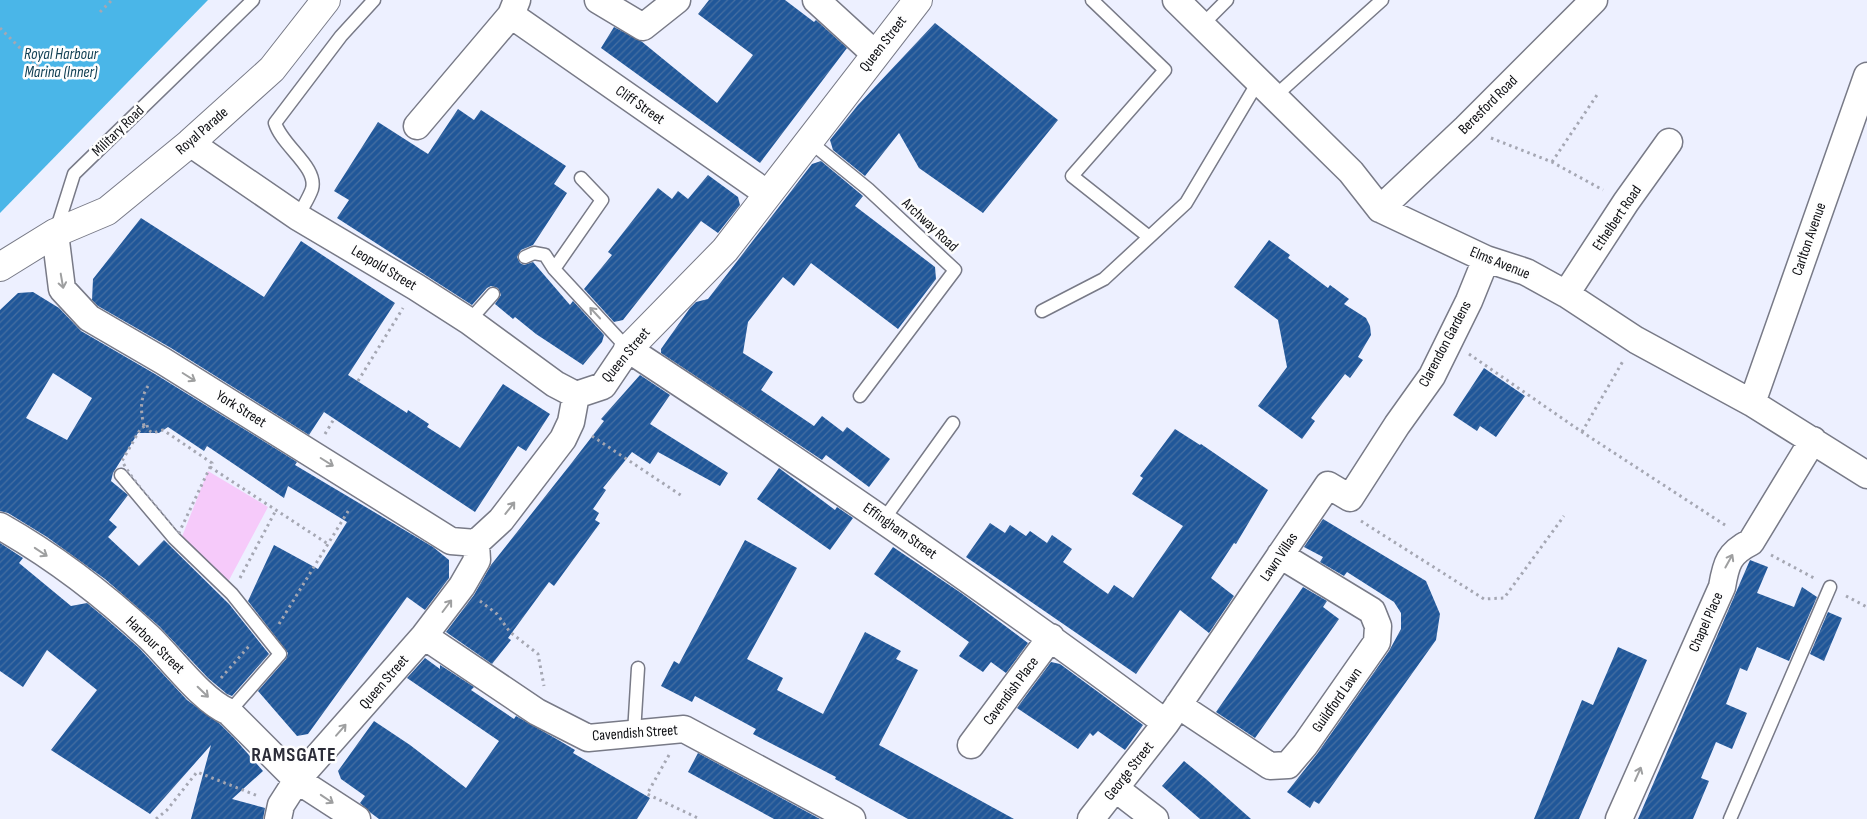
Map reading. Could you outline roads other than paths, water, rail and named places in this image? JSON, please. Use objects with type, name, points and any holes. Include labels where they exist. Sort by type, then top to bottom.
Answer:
[{"type":"street","name":"Royal Parade","points":[[55,233],[107,211],[190,143],[272,68],[326,0]]},
{"type":"street","points":[[598,0],[643,27],[677,0]]},
{"type":"street","points":[[816,0],[875,54]]},
{"type":"street","name":"Queen Street","points":[[576,395],[603,386],[628,349],[726,250],[918,0]]},
{"type":"street","name":"Elms Avenue","points":[[1176,0],[1351,172],[1380,209],[1486,259],[1526,272],[1566,294],[1636,340],[1752,403],[1867,475]]},
{"type":"street","name":"Beresford Road","points":[[1380,209],[1466,128],[1594,0]]},
{"type":"street","name":"Cliff Street","points":[[417,126],[514,8],[768,194]]},
{"type":"street","name":"Carlton Avenue","points":[[1752,403],[1867,76]]},
{"type":"street","name":"Ethelbert Road","points":[[1566,294],[1626,202],[1669,142]]},
{"type":"street","name":"Leopold Street","points":[[190,143],[298,217],[469,320],[555,384],[576,395]]},
{"type":"street","points":[[0,267],[55,233]]},
{"type":"street","name":"York Street","points":[[55,233],[62,289],[89,318],[163,360],[451,541],[476,543]]},
{"type":"street","name":"Clarendon Gardens","points":[[1350,498],[1397,424],[1432,376],[1469,300],[1486,259]]},
{"type":"street","name":"Effingham Street","points":[[628,349],[884,519],[1051,637],[1172,714]]},
{"type":"street","points":[[476,543],[501,520],[564,439],[571,422],[576,395]]},
{"type":"street","name":"Chapel Place","points":[[1619,819],[1722,587],[1725,568],[1736,549],[1751,542],[1813,440]]},
{"type":"street","name":"Lawn Villas","points":[[1172,714],[1328,485],[1350,498]]},
{"type":"street","name":"Harbour Street","points":[[0,526],[96,590],[149,637],[221,709],[229,712],[297,780],[357,819]]},
{"type":"street","name":"Queen Street","points":[[280,812],[297,780],[424,636],[462,586],[477,560],[476,543]]},
{"type":"street","name":"Guildford Lawn","points":[[1172,714],[1270,766],[1288,765],[1305,745],[1377,642],[1378,626],[1372,611],[1280,555]]},
{"type":"street","name":"Cavendish Street","points":[[424,636],[543,715],[588,738],[684,729],[852,819]]},
{"type":"street","name":"Cavendish Place","points":[[971,745],[1051,637]]},
{"type":"street","name":"George Street","points":[[1091,819],[1172,714]]},
{"type":"street","points":[[1116,789],[1155,819]]},
{"type":"lane","name":"Military Road","points":[[55,233],[74,174],[252,0]]},
{"type":"lane","points":[[298,217],[312,188],[312,172],[278,134],[275,123],[342,36],[374,0]]},
{"type":"lane","points":[[1092,0],[1165,70],[1072,176],[1149,237]]},
{"type":"lane","points":[[1201,26],[1227,0]]},
{"type":"lane","points":[[1042,311],[1104,279],[1186,203],[1266,89],[1382,0]]},
{"type":"lane","name":"Archway Road","points":[[809,141],[868,190],[955,270],[860,396]]},
{"type":"lane","points":[[554,269],[602,200],[581,178]]},
{"type":"lane","points":[[525,257],[534,253],[545,255],[554,269],[628,349]]},
{"type":"lane","points":[[469,320],[493,294]]},
{"type":"lane","points":[[884,519],[952,423]]},
{"type":"lane","points":[[121,475],[174,538],[232,594],[280,654],[229,712]]},
{"type":"lane","points":[[1730,819],[1830,587]]},
{"type":"lane","points":[[634,733],[638,668]]},
{"type":"water","name":"Royal Harbour Marina (Inner)","points":[[0,0],[208,0],[0,213]]},
{"type":"district","name":"RAMSGATE","points":[[294,755]]}]
